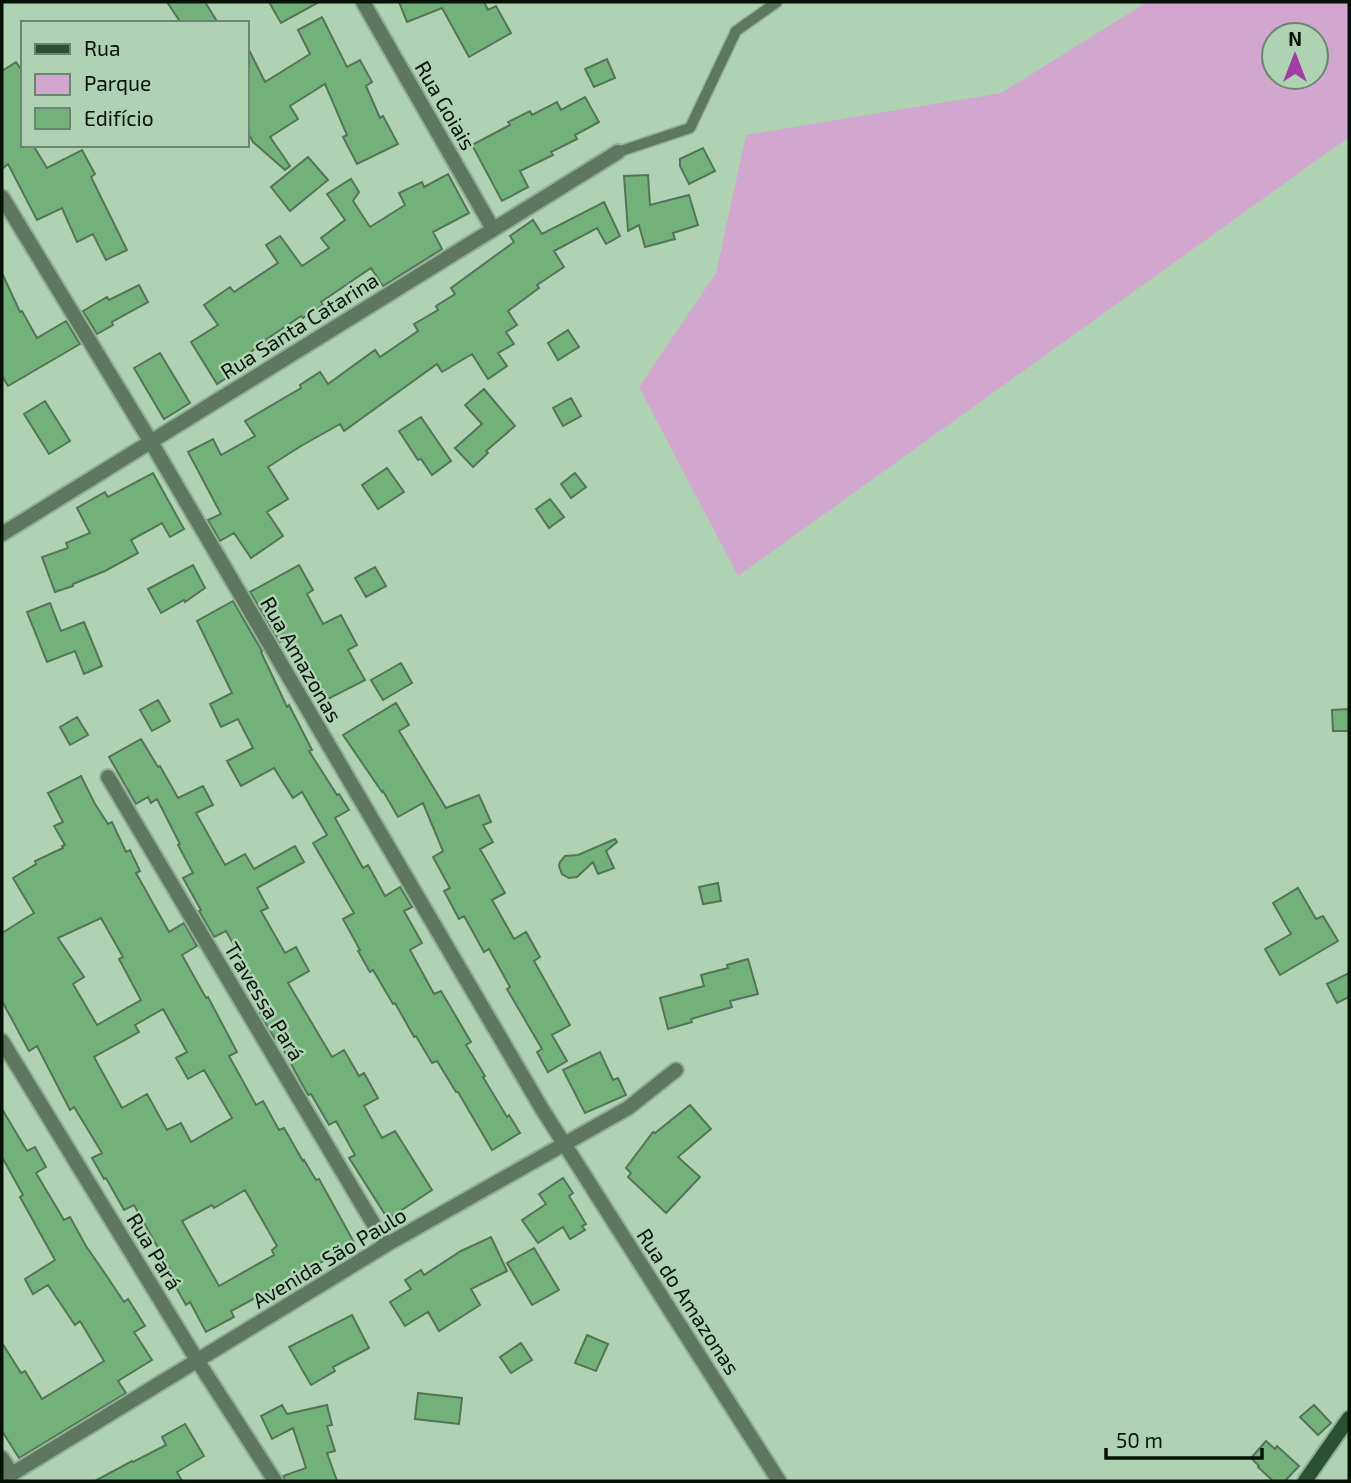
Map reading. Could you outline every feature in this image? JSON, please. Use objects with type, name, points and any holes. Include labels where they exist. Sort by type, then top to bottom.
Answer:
[{"type":"street","name":"Rua Goiais","points":[[363,2],[493,229]]},
{"type":"street","name":"Rua Santa Catarina","points":[[2,534],[618,152]]},
{"type":"street","name":"Rua Amazonas","points":[[2,197],[151,442],[542,1110],[564,1143]]},
{"type":"street","name":"Travessa Pará","points":[[108,777],[386,1245]]},
{"type":"street","name":"Rua Pará","points":[[2,1041],[197,1360],[275,1481]]},
{"type":"street","name":"Avenida São Paulo","points":[[6,1477],[386,1245],[628,1108],[676,1070]]},
{"type":"street","name":"Rua do Amazonas","points":[[564,1143],[779,1481]]},
{"type":"street","points":[[1305,1481],[1349,1418]]},
{"type":"street","points":[[2,1458],[6,1477]]},
{"type":"lane","points":[[618,152],[691,128],[736,31],[777,2]]},
{"type":"green space","points":[[1147,2],[1349,2],[1349,137],[738,576],[639,387],[716,273],[746,135],[1001,93]]},
{"type":"building","points":[[167,2],[205,2],[217,21],[180,21]]},
{"type":"building","points":[[269,2],[319,2],[281,23]]},
{"type":"building","points":[[399,2],[484,2],[488,10],[496,6],[511,33],[469,57],[442,8],[407,22]]},
{"type":"building","points":[[322,17],[347,67],[360,60],[372,82],[366,86],[380,118],[383,116],[398,144],[357,164],[343,137],[347,135],[325,84],[290,106],[298,119],[270,137],[290,166],[285,170],[253,142],[248,133],[248,48],[265,82],[310,54],[298,30]]},
{"type":"building","points":[[607,59],[615,78],[594,87],[585,69]]},
{"type":"building","points":[[16,62],[21,69],[21,147],[34,147],[47,168],[82,150],[95,174],[91,177],[127,250],[106,260],[93,234],[77,242],[62,208],[37,220],[8,164],[2,169],[2,71]]},
{"type":"building","points":[[585,97],[599,122],[575,135],[577,139],[551,152],[553,155],[520,171],[528,187],[502,201],[472,145],[530,111],[532,115],[557,102],[561,110]]},
{"type":"building","points":[[703,148],[715,171],[689,184],[680,166],[680,159]]},
{"type":"building","points":[[308,157],[328,180],[290,211],[271,187]]},
{"type":"building","points":[[448,174],[469,213],[433,232],[442,249],[383,286],[371,268],[321,302],[323,305],[303,318],[301,316],[236,362],[240,369],[217,384],[191,342],[218,325],[204,305],[230,287],[234,292],[278,263],[266,245],[280,236],[302,266],[329,248],[321,238],[345,220],[327,194],[351,179],[359,192],[353,201],[370,227],[405,205],[399,193],[422,182],[424,187]]},
{"type":"building","points":[[648,175],[650,205],[689,195],[698,225],[673,233],[675,239],[645,247],[639,225],[628,231],[624,176]]},
{"type":"building","points":[[604,202],[620,236],[606,244],[597,228],[554,251],[564,267],[537,285],[539,288],[508,311],[517,325],[506,332],[514,344],[498,353],[507,366],[488,379],[472,354],[442,372],[437,364],[344,431],[340,424],[301,446],[268,467],[288,499],[267,512],[283,536],[251,558],[234,533],[220,541],[208,520],[221,514],[188,452],[213,439],[221,455],[255,436],[245,421],[301,388],[300,385],[320,372],[328,384],[375,350],[380,357],[418,331],[414,324],[438,310],[436,306],[455,294],[451,288],[514,242],[510,236],[533,220],[542,234]]},
{"type":"building","points":[[2,273],[20,312],[22,311],[37,338],[66,321],[80,344],[8,386],[2,376]]},
{"type":"building","points":[[139,285],[148,302],[112,322],[113,325],[97,334],[83,311],[107,297],[109,300]]},
{"type":"building","points":[[568,330],[579,347],[558,360],[548,343]]},
{"type":"building","points":[[160,353],[190,403],[164,419],[134,368]]},
{"type":"building","points":[[484,389],[515,426],[486,451],[488,453],[473,467],[455,448],[482,424],[465,405]]},
{"type":"building","points":[[571,398],[581,416],[563,426],[553,408]]},
{"type":"building","points":[[45,401],[70,441],[49,454],[24,414]]},
{"type":"building","points":[[421,417],[451,461],[432,475],[421,459],[418,460],[399,431]]},
{"type":"building","points":[[387,468],[404,492],[378,509],[362,485]]},
{"type":"building","points":[[153,473],[184,529],[170,537],[162,523],[131,540],[138,553],[105,571],[55,592],[42,557],[68,548],[66,543],[90,533],[77,508],[105,492],[108,497]]},
{"type":"building","points":[[575,473],[586,487],[571,498],[561,484]]},
{"type":"building","points":[[550,499],[564,517],[549,528],[536,509]]},
{"type":"building","points":[[193,565],[205,588],[185,602],[184,600],[161,613],[148,589]]},
{"type":"building","points":[[299,565],[313,590],[307,594],[323,624],[341,615],[357,645],[348,650],[365,680],[328,699],[291,637],[280,642],[250,592]]},
{"type":"building","points":[[375,567],[386,586],[366,597],[355,578]]},
{"type":"building","points":[[233,601],[262,651],[287,707],[289,705],[312,750],[309,751],[349,810],[335,818],[363,868],[368,865],[385,896],[400,887],[412,907],[404,911],[422,943],[410,950],[434,994],[441,991],[471,1042],[466,1045],[485,1076],[483,1077],[520,1133],[492,1150],[458,1092],[437,1061],[432,1063],[395,1003],[393,1004],[373,970],[370,972],[358,951],[360,950],[343,919],[354,913],[313,843],[327,835],[302,792],[293,798],[274,768],[241,786],[227,761],[253,748],[238,719],[221,727],[210,704],[232,693],[197,621]]},
{"type":"building","points":[[50,603],[61,631],[84,622],[102,666],[84,674],[75,651],[47,662],[27,612]]},
{"type":"building","points":[[401,663],[412,683],[383,700],[371,680]]},
{"type":"building","points":[[158,700],[170,721],[152,731],[140,710]]},
{"type":"building","points":[[396,703],[409,725],[399,731],[446,808],[479,795],[491,822],[483,825],[493,842],[480,849],[505,893],[492,900],[514,939],[526,932],[540,957],[534,961],[570,1025],[552,1035],[567,1061],[548,1072],[537,1052],[542,1049],[507,989],[510,987],[489,949],[484,952],[464,916],[459,919],[444,891],[450,888],[433,857],[443,851],[423,803],[398,817],[343,735]]},
{"type":"building","points":[[1349,709],[1349,731],[1333,731],[1332,710]]},
{"type":"building","points":[[77,717],[88,735],[70,745],[60,727]]},
{"type":"building","points":[[141,739],[178,798],[203,786],[213,805],[196,813],[225,865],[245,854],[254,869],[295,846],[304,862],[257,888],[268,908],[261,911],[285,953],[296,947],[309,971],[288,983],[332,1057],[344,1050],[359,1076],[364,1073],[378,1098],[364,1106],[382,1138],[395,1131],[432,1190],[388,1219],[349,1158],[355,1155],[336,1121],[329,1125],[311,1094],[308,1095],[277,1038],[275,1039],[270,1031],[260,1013],[266,1009],[247,975],[250,973],[226,931],[214,937],[199,911],[201,910],[183,878],[193,873],[157,799],[151,803],[148,797],[136,804],[109,757]]},
{"type":"building","points":[[81,776],[108,824],[112,822],[126,852],[130,850],[140,871],[136,873],[169,932],[184,923],[197,946],[182,955],[237,1052],[229,1056],[256,1105],[263,1101],[279,1130],[284,1128],[316,1180],[319,1179],[355,1244],[231,1311],[234,1317],[206,1332],[190,1302],[186,1305],[168,1273],[171,1271],[134,1205],[124,1210],[106,1178],[104,1179],[92,1158],[102,1153],[74,1107],[70,1110],[37,1046],[29,1051],[2,1001],[2,933],[34,913],[13,878],[36,864],[35,861],[65,845],[54,826],[63,822],[48,793]],"holes":[[[101,918],[123,957],[119,959],[141,1000],[97,1025],[73,984],[84,977],[58,938]],[[163,1009],[187,1052],[176,1058],[188,1079],[204,1070],[232,1118],[191,1142],[181,1123],[167,1130],[147,1094],[122,1108],[94,1057],[139,1032],[135,1025]],[[245,1190],[277,1246],[272,1250],[274,1255],[219,1286],[182,1221],[212,1205],[214,1208]]]},
{"type":"building","points":[[615,839],[617,842],[606,851],[614,868],[598,874],[593,862],[577,877],[569,878],[562,874],[559,866],[565,856],[578,855]]},
{"type":"building","points":[[718,883],[721,901],[703,904],[699,887]]},
{"type":"building","points":[[1298,888],[1316,919],[1323,916],[1338,941],[1280,975],[1265,949],[1291,934],[1273,903]]},
{"type":"building","points":[[748,959],[758,994],[730,1001],[732,1007],[668,1029],[660,998],[704,986],[701,975]]},
{"type":"building","points":[[1349,973],[1349,997],[1337,1003],[1327,984]]},
{"type":"building","points":[[600,1052],[613,1080],[618,1078],[626,1095],[585,1113],[563,1070]]},
{"type":"building","points":[[690,1105],[711,1129],[678,1157],[700,1177],[666,1213],[628,1177],[631,1173],[626,1168],[653,1132]]},
{"type":"building","points":[[2,1109],[27,1151],[35,1147],[46,1167],[36,1173],[64,1220],[70,1217],[124,1302],[128,1299],[145,1326],[134,1332],[152,1360],[118,1381],[126,1393],[19,1458],[2,1431],[2,1343],[21,1373],[25,1371],[42,1399],[104,1361],[80,1321],[75,1325],[48,1285],[33,1294],[25,1279],[55,1260],[20,1197],[23,1195],[2,1157]]},
{"type":"building","points":[[563,1178],[573,1193],[569,1196],[586,1224],[582,1226],[585,1230],[570,1239],[563,1227],[538,1243],[522,1220],[546,1204],[539,1194]]},
{"type":"building","points":[[491,1237],[507,1271],[471,1289],[480,1305],[439,1331],[428,1312],[405,1326],[390,1302],[411,1289],[405,1280],[421,1270],[424,1275],[461,1251]]},
{"type":"building","points":[[534,1248],[559,1290],[532,1305],[507,1263]]},
{"type":"building","points":[[352,1315],[369,1348],[333,1367],[335,1371],[311,1385],[289,1347]]},
{"type":"building","points":[[587,1335],[608,1344],[596,1371],[575,1363]]},
{"type":"building","points":[[521,1343],[532,1360],[511,1373],[500,1357]]},
{"type":"building","points":[[418,1393],[462,1398],[459,1424],[415,1419]]},
{"type":"building","points":[[282,1405],[287,1414],[327,1405],[332,1425],[327,1426],[335,1451],[327,1453],[337,1481],[285,1481],[283,1476],[306,1468],[293,1428],[272,1439],[261,1416]]},
{"type":"building","points":[[1314,1405],[1331,1423],[1318,1435],[1300,1417]]},
{"type":"building","points":[[185,1424],[204,1456],[177,1472],[182,1481],[95,1481],[166,1445],[162,1437]]},
{"type":"building","points":[[1266,1441],[1275,1449],[1277,1446],[1299,1466],[1285,1481],[1273,1481],[1251,1458]]}]
